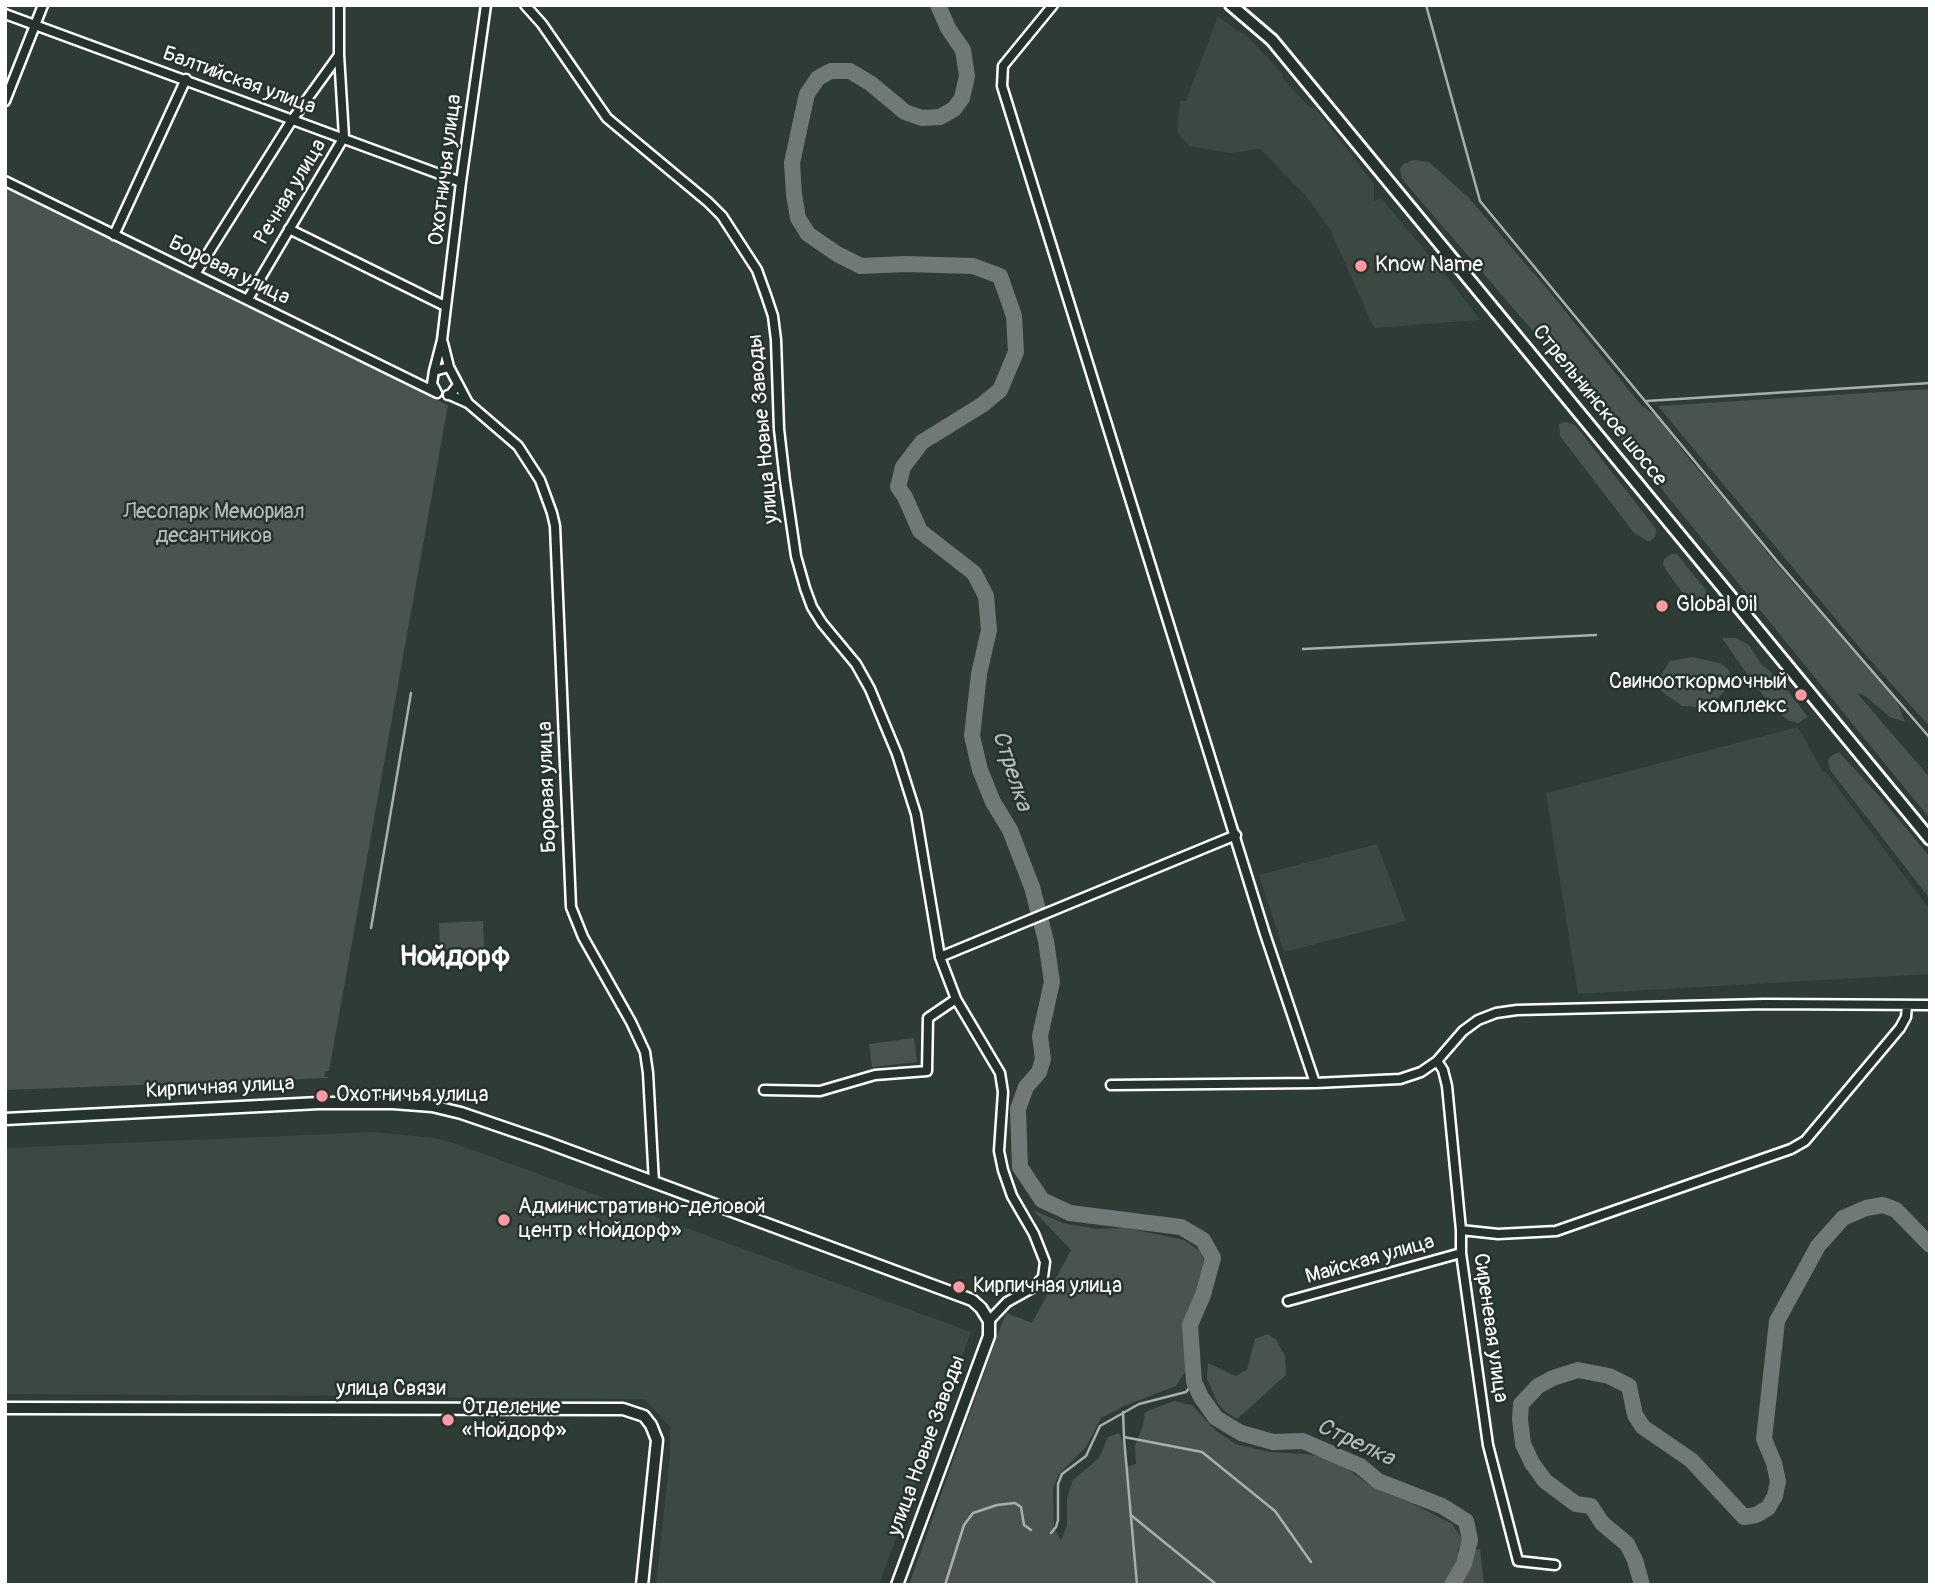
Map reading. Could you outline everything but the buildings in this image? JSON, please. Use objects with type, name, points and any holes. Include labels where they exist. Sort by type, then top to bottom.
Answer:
[{"type":"main road","name":"Стрельнинское шоссе","points":[[1231,5],[1272,40],[1930,839]]},
{"type":"street","points":[[5,101],[43,5]]},
{"type":"street","name":"Речная улица","points":[[248,299],[344,137],[339,5]]},
{"type":"street","name":"Охотничья улица","points":[[424,386],[433,374],[442,340],[486,5]]},
{"type":"street","name":"улица Новые Заводы","points":[[525,5],[542,24],[607,118],[708,202],[730,227],[757,270],[773,316],[779,429],[796,556],[812,607],[861,672],[897,754],[916,814],[940,957],[956,999],[1000,1073],[1003,1092],[999,1151],[1003,1170],[1012,1196],[1034,1234],[1045,1262],[1043,1277],[1034,1287],[987,1317],[989,1336],[897,1585]]},
{"type":"street","points":[[1054,5],[1003,65],[1002,86],[1265,934],[1315,1083]]},
{"type":"street","name":"Балтийская улица","points":[[5,14],[36,23],[461,182]]},
{"type":"street","name":"Речная улица","points":[[195,274],[292,120],[339,55]]},
{"type":"street","points":[[114,235],[186,79]]},
{"type":"street","name":"Боровая улица","points":[[5,181],[437,393]]},
{"type":"street","points":[[289,229],[445,306]]},
{"type":"street","name":"Охотничья улица","points":[[442,340],[449,367]]},
{"type":"street","points":[[449,367],[458,385],[450,395],[437,393],[432,384],[433,374],[449,367]]},
{"type":"street","name":"Боровая улица","points":[[458,385],[468,403]]},
{"type":"street","name":"Боровая улица","points":[[450,395],[468,403],[518,446],[540,480],[552,513],[555,526],[571,906],[583,937],[645,1052],[654,1183]]},
{"type":"street","points":[[940,957],[1236,835]]},
{"type":"street","points":[[764,1090],[820,1091],[875,1075],[927,1071],[928,1018],[956,999]]},
{"type":"street","points":[[1111,1085],[1315,1083],[1400,1079],[1421,1072],[1437,1061],[1463,1031],[1478,1020],[1496,1013],[1764,1004],[1930,1004]]},
{"type":"street","points":[[1461,1230],[1498,1234],[1556,1231],[1791,1149],[1805,1141],[1900,1028],[1906,1017],[1907,1005]]},
{"type":"street","name":"Сиреневая улица","points":[[1437,1061],[1443,1070],[1447,1086],[1461,1253],[1488,1445],[1518,1561],[1555,1566]]},
{"type":"street","name":"Кирпичная улица","points":[[5,1119],[318,1103],[418,1104],[474,1117],[972,1300],[987,1317]]},
{"type":"street","name":"Майская улица","points":[[1288,1301],[1461,1253]]},
{"type":"street","name":"улица Связи","points":[[5,1408],[623,1409],[644,1416],[657,1440],[642,1585]]},
{"type":"shaded area","points":[[1218,16],[1245,34],[1283,74],[1282,77],[1308,106],[1316,109],[1374,184],[1374,201],[1381,198],[1480,320],[1374,328],[1330,229],[1306,196],[1260,149],[1230,153],[1189,146],[1177,132],[1180,100],[1186,101]]},
{"type":"shaded area","points":[[1798,727],[1823,772],[1826,772],[1930,910],[1930,974],[1578,994],[1546,793]]},
{"type":"shaded area","points":[[1377,844],[1406,921],[1284,952],[1259,875]]},
{"type":"shaded area","points":[[375,1132],[451,1142],[971,1332],[879,1585],[656,1585],[670,1455],[670,1427],[644,1399],[409,1397],[408,1393],[385,1393],[385,1396],[5,1394],[5,1148]]},
{"type":"green space","points":[[1414,160],[1429,162],[1469,198],[1641,405],[1656,416],[1771,558],[1895,697],[1905,722],[1890,717],[1865,696],[1857,693],[1930,778],[1930,819],[1538,337],[1402,179],[1400,169],[1403,164]]},
{"type":"green space","name":"Лесопарк Мемориал десантников","points":[[5,188],[236,301],[415,384],[421,393],[448,405],[329,1071],[326,1071],[324,1076],[329,1078],[5,1090]]},
{"type":"green space","points":[[1930,389],[1930,727],[1870,660],[1658,406]]},
{"type":"green space","points":[[1566,422],[1576,426],[1656,529],[1655,537],[1649,542],[1634,533],[1560,436],[1559,424]]},
{"type":"green space","points":[[1671,554],[1677,554],[1706,590],[1707,602],[1702,610],[1692,606],[1666,570],[1664,559]]},
{"type":"green space","points":[[1722,638],[1736,638],[1749,645],[1761,664],[1779,679],[1808,717],[1798,723],[1777,712]]},
{"type":"green space","points":[[1692,657],[1720,663],[1728,669],[1733,682],[1709,705],[1682,706],[1661,691],[1659,678],[1670,661]]},
{"type":"green space","points":[[1839,752],[1930,857],[1930,899],[1830,770],[1828,760]]},
{"type":"green space","points":[[483,921],[484,948],[440,949],[439,923]]},
{"type":"green space","points":[[914,1038],[917,1062],[872,1067],[869,1044]]},
{"type":"green space","points":[[1033,1210],[1063,1223],[1096,1229],[1126,1228],[1184,1240],[1200,1251],[1204,1261],[1191,1308],[1182,1324],[1189,1348],[1185,1372],[1176,1386],[1101,1418],[1086,1447],[1059,1474],[1053,1488],[1054,1527],[1061,1541],[1067,1525],[1067,1498],[1073,1480],[1099,1458],[1108,1437],[1119,1433],[1124,1446],[1126,1467],[1136,1464],[1135,1445],[1143,1426],[1145,1412],[1174,1401],[1192,1405],[1216,1431],[1236,1444],[1269,1452],[1333,1459],[1374,1488],[1410,1502],[1452,1524],[1463,1540],[1457,1552],[1480,1549],[1484,1585],[909,1585],[1003,1320],[1007,1313],[1032,1323],[1071,1250]]},
{"type":"green space","points":[[1268,1334],[1276,1340],[1285,1356],[1286,1375],[1237,1419],[1218,1404],[1207,1379],[1208,1363],[1236,1376],[1247,1370],[1255,1339]]},
{"type":"waterway","name":"Стрелка","points":[[938,5],[948,28],[963,50],[967,76],[962,98],[954,109],[940,117],[922,118],[905,112],[870,83],[850,71],[831,71],[818,78],[807,94],[792,163],[794,194],[798,218],[808,234],[837,254],[861,266],[973,266],[1000,276],[1014,316],[1016,352],[1000,390],[982,405],[922,442],[903,467],[898,487],[920,531],[974,573],[986,596],[989,630],[979,674],[972,736],[980,770],[993,802],[1010,830],[1032,887],[1046,941],[1052,982],[1040,1036],[1043,1059],[1039,1072],[1026,1087],[1018,1109],[1020,1167],[1042,1200],[1070,1213],[1181,1227],[1203,1240],[1213,1258],[1203,1295],[1190,1325],[1194,1382],[1216,1418],[1241,1433],[1273,1442],[1303,1441],[1360,1466],[1378,1481],[1442,1506],[1466,1521],[1470,1540],[1464,1564],[1452,1585]]},
{"type":"waterway","points":[[1426,5],[1480,201],[1777,561],[1930,738]]},
{"type":"waterway","points":[[1647,401],[1930,383]]},
{"type":"waterway","points":[[1303,649],[1596,635]]},
{"type":"waterway","points":[[371,928],[411,693]]},
{"type":"waterway","name":"Стрелка","points":[[1642,1585],[1627,1544],[1602,1523],[1591,1506],[1576,1504],[1545,1481],[1532,1463],[1523,1444],[1521,1404],[1538,1386],[1578,1370],[1609,1376],[1629,1386],[1635,1415],[1643,1427],[1691,1460],[1744,1517],[1756,1515],[1768,1508],[1775,1496],[1778,1481],[1764,1439],[1777,1321],[1818,1246],[1843,1218],[1866,1208],[1883,1205],[1896,1210],[1930,1245]]},
{"type":"waterway","points":[[1051,1533],[1058,1520],[1058,1484],[1062,1474],[1086,1456],[1100,1426],[1139,1404],[1186,1392],[1194,1382]]},
{"type":"waterway","points":[[1123,1412],[1124,1437],[1202,1452],[1275,1511],[1311,1562]]},
{"type":"waterway","points":[[1124,1438],[1137,1585]]},
{"type":"waterway","points":[[945,1585],[964,1525],[973,1513],[997,1505],[1015,1503],[1021,1507],[1024,1525],[1031,1530]]},
{"type":"waterway","points":[[1132,1516],[1217,1585]]},
{"type":"place","name":"Know Name","points":[[1361,266]]},
{"type":"place","name":"Global Oil","points":[[1662,606]]},
{"type":"place","name":"Свинооткормочный комплекс","points":[[1801,695]]},
{"type":"place","name":"Охотничья улица","points":[[322,1096]]},
{"type":"place","name":"Административно-деловой центр «Нойдорф»","points":[[504,1220]]},
{"type":"place","name":"Кирпичная улица","points":[[959,1287]]},
{"type":"place","name":"Отделение «Нойдорф»","points":[[448,1420]]},
{"type":"district","name":"Нойдорф","points":[[455,958]]}]
